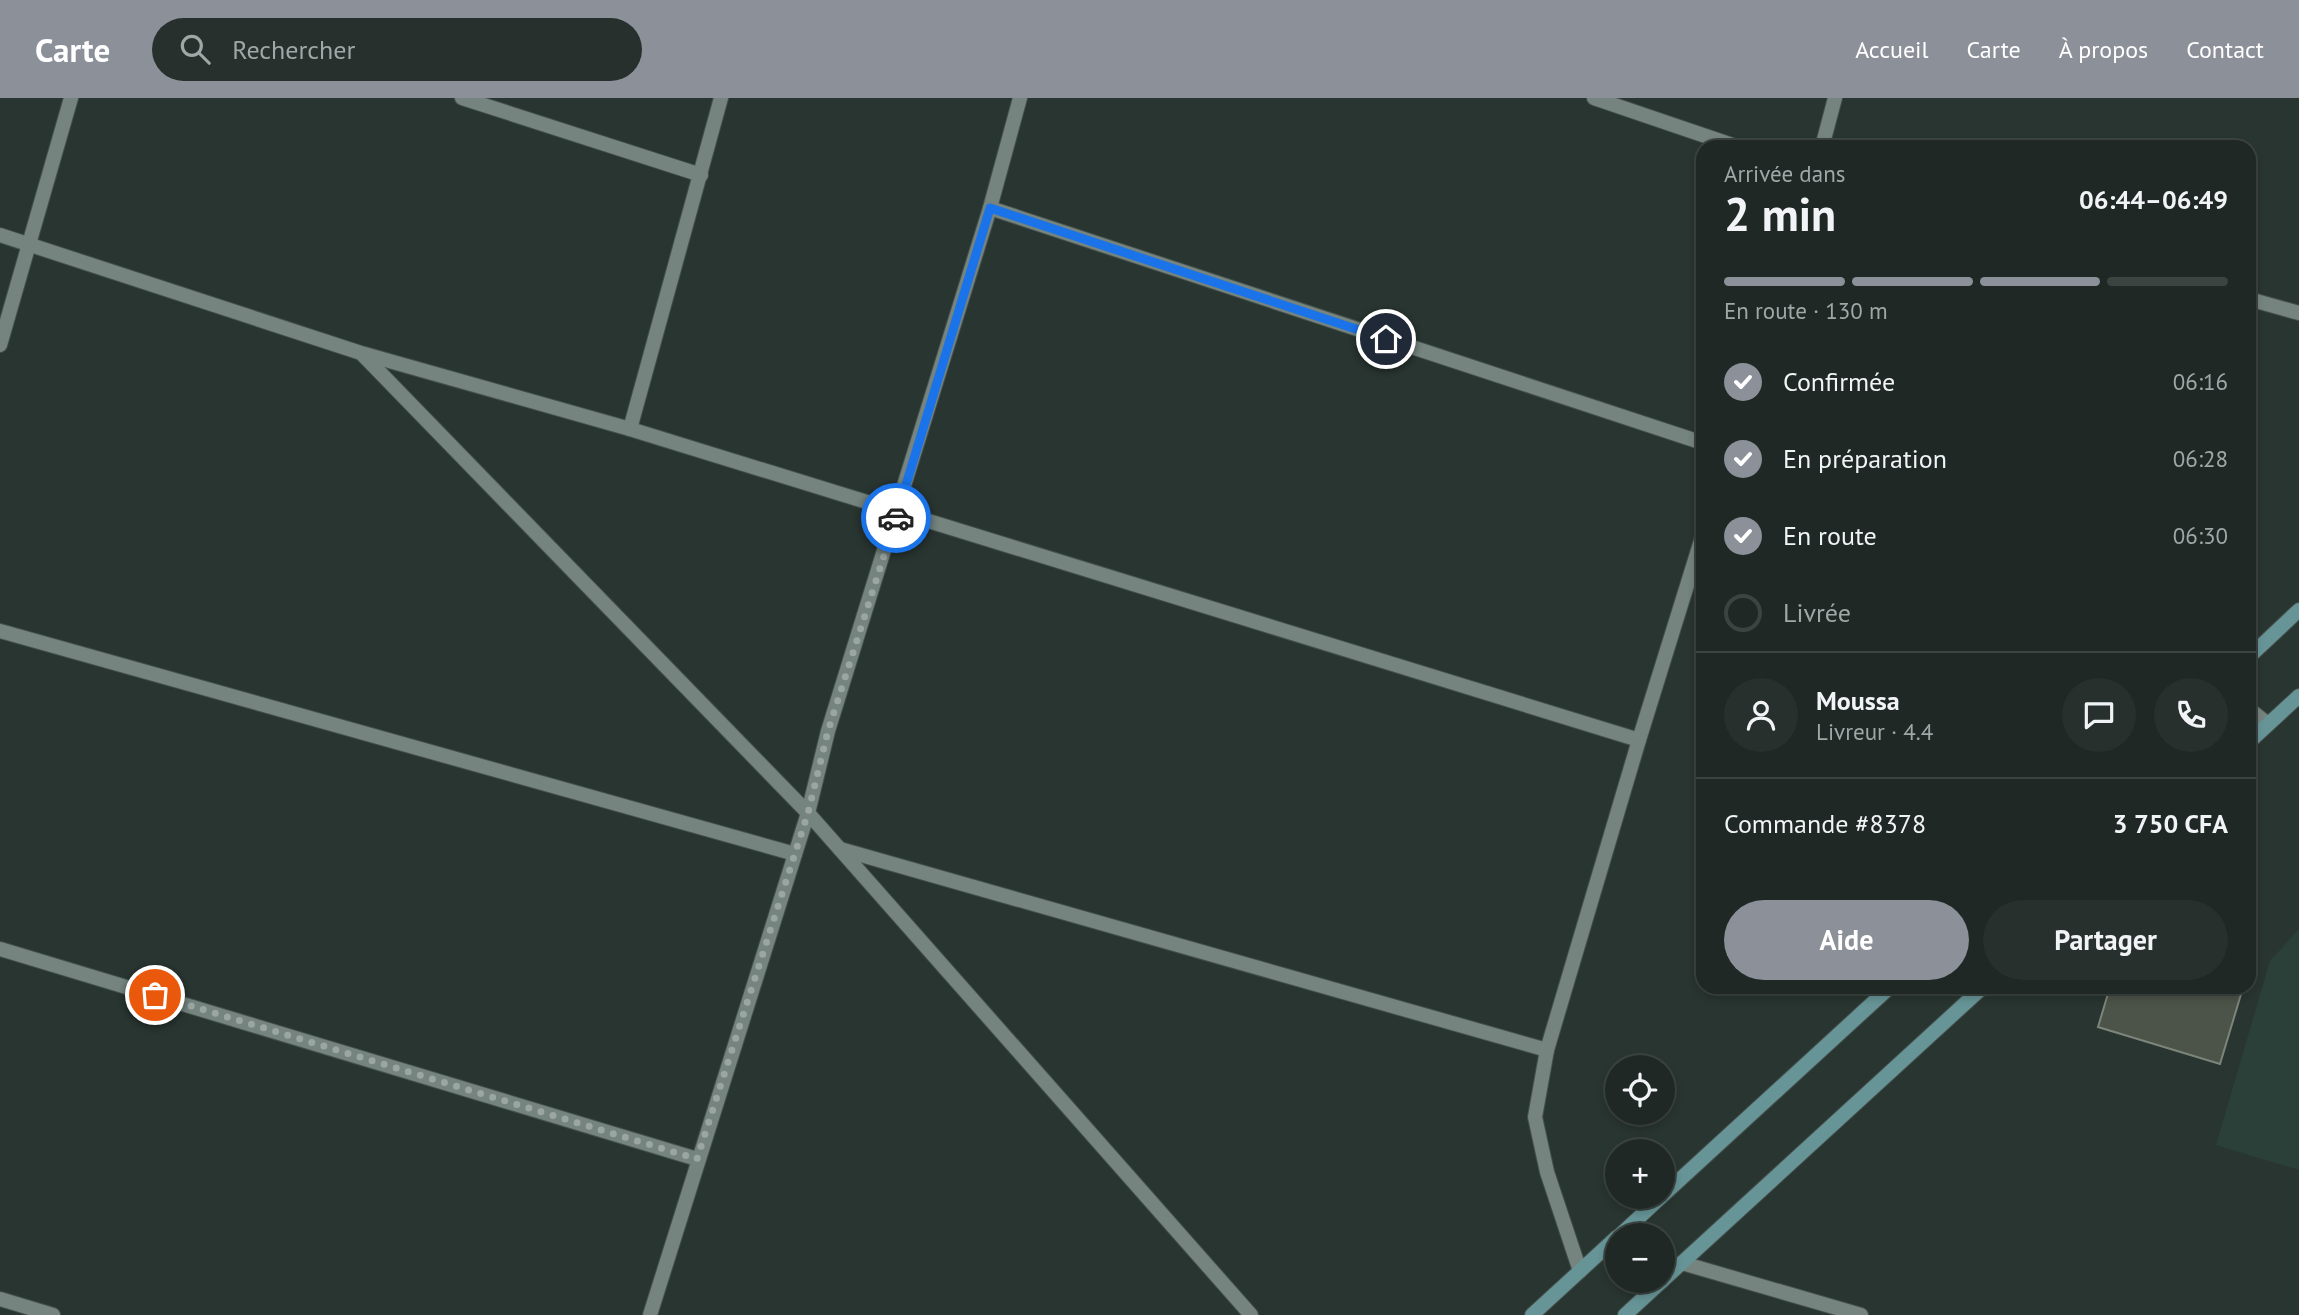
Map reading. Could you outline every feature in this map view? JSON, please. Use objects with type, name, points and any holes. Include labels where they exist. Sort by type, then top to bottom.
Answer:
[{"type":"main road","points":[[2256,650],[2299,610]]},
{"type":"main road","points":[[2256,735],[2299,696]]},
{"type":"main road","points":[[1675,1184],[1882,994]]},
{"type":"main road","points":[[1675,1269],[1975,994]]},
{"type":"main road","points":[[1632,1223],[1648,1209]]},
{"type":"main road","points":[[1532,1315],[1605,1248]]},
{"type":"main road","points":[[1625,1315],[1649,1293]]},
{"type":"street","points":[[0,345],[71,98]]},
{"type":"street","points":[[462,98],[701,175]]},
{"type":"street","points":[[630,429],[721,98]]},
{"type":"street","points":[[650,1315],[808,813],[828,731],[990,208],[1020,98]]},
{"type":"street","points":[[1594,98],[1717,140]]},
{"type":"street","points":[[1824,140],[1835,98]]},
{"type":"street","points":[[990,208],[1696,441]]},
{"type":"street","points":[[0,235],[361,353],[630,429],[1639,740]]},
{"type":"street","points":[[2256,301],[2299,313]]},
{"type":"street","points":[[361,353],[808,813],[1251,1315]]},
{"type":"street","points":[[1580,1271],[1547,1172],[1535,1117],[1547,1050],[1696,557]]},
{"type":"street","points":[[0,631],[795,854]]},
{"type":"street","points":[[2256,715],[2268,724]]},
{"type":"street","points":[[839,848],[1547,1050]]},
{"type":"street","points":[[0,949],[697,1159]]},
{"type":"street","points":[[1682,1263],[1861,1315]]},
{"type":"street","points":[[0,1298],[54,1315]]},
{"type":"shaded area","points":[[2299,929],[2299,1170],[2216,1145],[2270,961]]},
{"type":"building","points":[[2108,994],[2241,994],[2220,1064],[2098,1027]]},
{"type":"way so far","points":[[155,995],[697,1159],[808,813],[828,731],[896,518]]},
{"type":"route","points":[[896,518],[990,208],[1386,339]]}]
